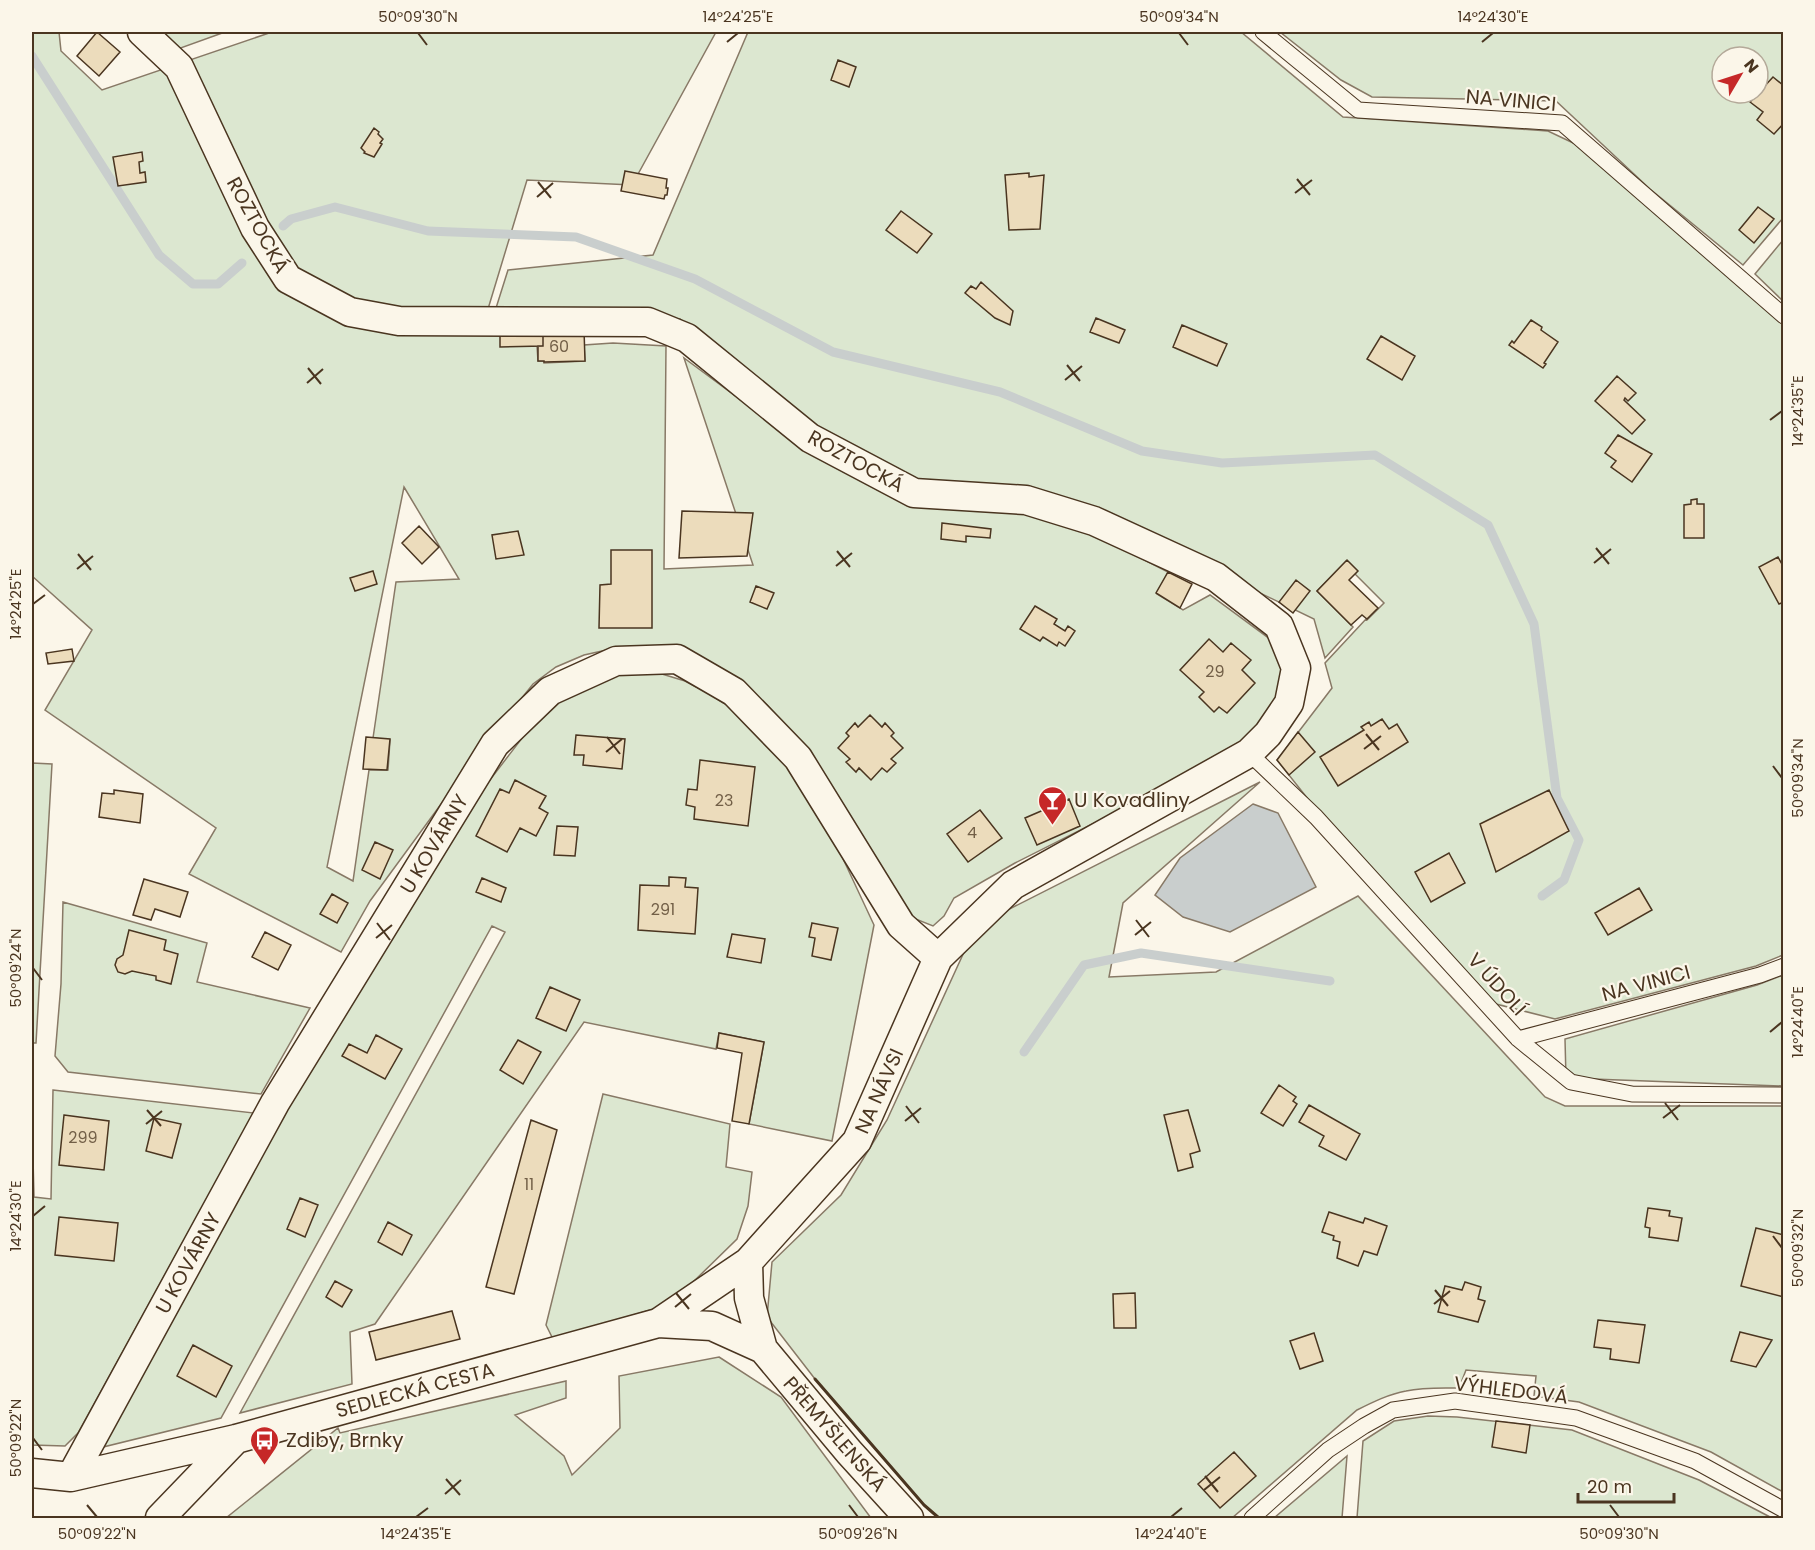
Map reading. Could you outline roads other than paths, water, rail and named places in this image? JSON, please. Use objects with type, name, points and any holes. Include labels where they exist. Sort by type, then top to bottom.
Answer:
[{"type":"street","name":"ROZTOCKÁ","points":[[142,32],[179,67],[255,228],[288,279],[350,312],[399,321],[648,322],[687,338],[810,438],[914,493],[1026,500],[1094,521],[1216,577],[1278,626],[1296,668],[1289,703],[1268,734],[1250,753],[1013,885],[938,958]]},
{"type":"street","name":"U KOVÁRNY","points":[[71,1477],[281,1093],[495,744],[550,691],[616,661],[677,658],[734,692],[798,758],[901,925],[938,958]]},
{"type":"street","name":"NA NÁVSI","points":[[658,1323],[748,1262],[857,1141],[938,958]]},
{"type":"street","points":[[748,1262],[749,1298],[763,1349]]},
{"type":"street","points":[[658,1323],[712,1326],[763,1349]]},
{"type":"street","name":"SEDLECKÁ CESTA","points":[[32,1473],[71,1477],[236,1439],[658,1323]]},
{"type":"street","name":"PŘEMYŠLENSKÁ","points":[[763,1349],[849,1452],[909,1518]]},
{"type":"street","points":[[160,1518],[236,1439]]},
{"type":"lane","name":"NA VINICI","points":[[1263,32],[1358,110],[1562,123],[1784,316]]},
{"type":"lane","name":"V ÚDOLÍ","points":[[1250,753],[1316,817],[1518,1039],[1571,1082],[1632,1094],[1784,1095]]},
{"type":"lane","name":"NA VINICI","points":[[1518,1039],[1760,975],[1784,966]]},
{"type":"lane","name":"VÝHLEDOVÁ","points":[[1252,1518],[1328,1450],[1364,1426],[1393,1410],[1455,1401],[1576,1419],[1695,1461],[1784,1509]]},
{"type":"waterway","points":[[32,56],[159,255],[193,284],[218,284],[242,263]]},
{"type":"waterway","points":[[283,226],[291,219],[335,207],[428,231],[576,237],[695,279],[833,352],[1000,392],[1142,451],[1222,463],[1375,455],[1488,525],[1534,624],[1557,798],[1579,840],[1564,880],[1542,896]]},
{"type":"waterway","points":[[1024,1052],[1084,965],[1141,953],[1330,981]]},
{"type":"place","name":"U Kovadliny","points":[[1053,826]]},
{"type":"place","name":"Zdiby, Brnky","points":[[265,1466]]}]
